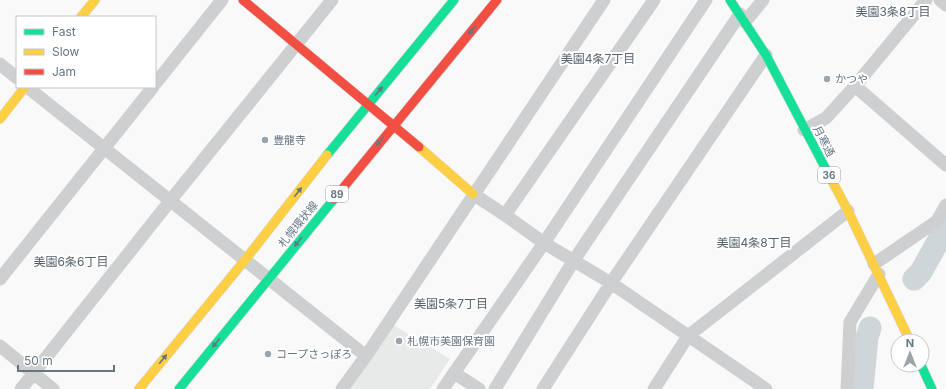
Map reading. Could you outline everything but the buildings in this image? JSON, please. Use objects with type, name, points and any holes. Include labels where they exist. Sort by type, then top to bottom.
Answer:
[{"type":"main road","points":[[82,16],[95,0]]},
{"type":"main road","points":[[243,0],[394,125],[473,194]]},
{"type":"main road","name":"札幌環状線","points":[[139,389],[245,260],[368,104],[454,0]]},
{"type":"main road","name":"札幌環状線","points":[[179,389],[497,0]]},
{"type":"main road","name":"月寒通","points":[[730,0],[766,55],[804,130],[848,211],[906,333]]},
{"type":"main road","points":[[0,119],[25,88]]},
{"type":"main road","points":[[925,373],[932,389]]},
{"type":"street","points":[[156,83],[222,0]]},
{"type":"street","points":[[20,389],[332,0]]},
{"type":"street","points":[[342,389],[366,356],[604,0]]},
{"type":"street","points":[[505,215],[654,0]]},
{"type":"street","points":[[443,389],[544,243],[706,0]]},
{"type":"street","points":[[495,389],[574,260],[743,18],[763,0]]},
{"type":"street","points":[[804,130],[826,118],[855,86],[926,0]]},
{"type":"street","points":[[940,0],[946,5]]},
{"type":"street","points":[[543,389],[611,283],[766,55]]},
{"type":"street","points":[[0,64],[16,77]]},
{"type":"street","points":[[855,86],[946,165]]},
{"type":"street","points":[[27,88],[366,356]]},
{"type":"street","points":[[0,279],[152,88]]},
{"type":"street","points":[[473,194],[544,243],[611,283],[766,389]]},
{"type":"street","points":[[848,389],[850,322],[876,269],[937,221],[946,205]]},
{"type":"street","points":[[654,389],[688,336],[848,211]]},
{"type":"street","points":[[0,346],[53,389]]},
{"type":"street","points":[[454,373],[479,389]]},
{"type":"shaded area","name":"札幌市美園保育園","points":[[390,323],[450,359],[430,389],[350,389]]},
{"type":"waterway","points":[[914,279],[921,272],[946,227]]},
{"type":"waterway","points":[[862,389],[867,337],[870,328]]},
{"type":"traffic: fast","points":[[327,155],[454,0]]},
{"type":"traffic: fast","points":[[730,0],[766,55],[830,177]]},
{"type":"traffic: fast","points":[[179,389],[334,199]]},
{"type":"traffic: fast","points":[[925,373],[932,389]]},
{"type":"traffic: slow","points":[[82,16],[95,0]]},
{"type":"traffic: slow","points":[[0,119],[24,88]]},
{"type":"traffic: slow","points":[[419,147],[473,194]]},
{"type":"traffic: slow","points":[[139,389],[245,260],[327,155]]},
{"type":"traffic: slow","points":[[830,177],[848,211],[906,333]]},
{"type":"traffic: jam","points":[[243,0],[419,147]]},
{"type":"traffic: jam","points":[[334,199],[497,0]]},
{"type":"place","name":"かつや","points":[[827,79]]},
{"type":"place","name":"豊龍寺","points":[[265,140]]},
{"type":"place","name":"札幌市美園保育園","points":[[399,341]]},
{"type":"place","name":"コープさっぽろ","points":[[268,354]]},
{"type":"district","name":"美園3条8丁目","points":[[893,12]]},
{"type":"district","name":"美園4条7丁目","points":[[598,59]]},
{"type":"district","name":"美園4条8丁目","points":[[754,243]]},
{"type":"district","name":"美園6条6丁目","points":[[71,262]]},
{"type":"district","name":"美園5条7丁目","points":[[451,304]]}]
